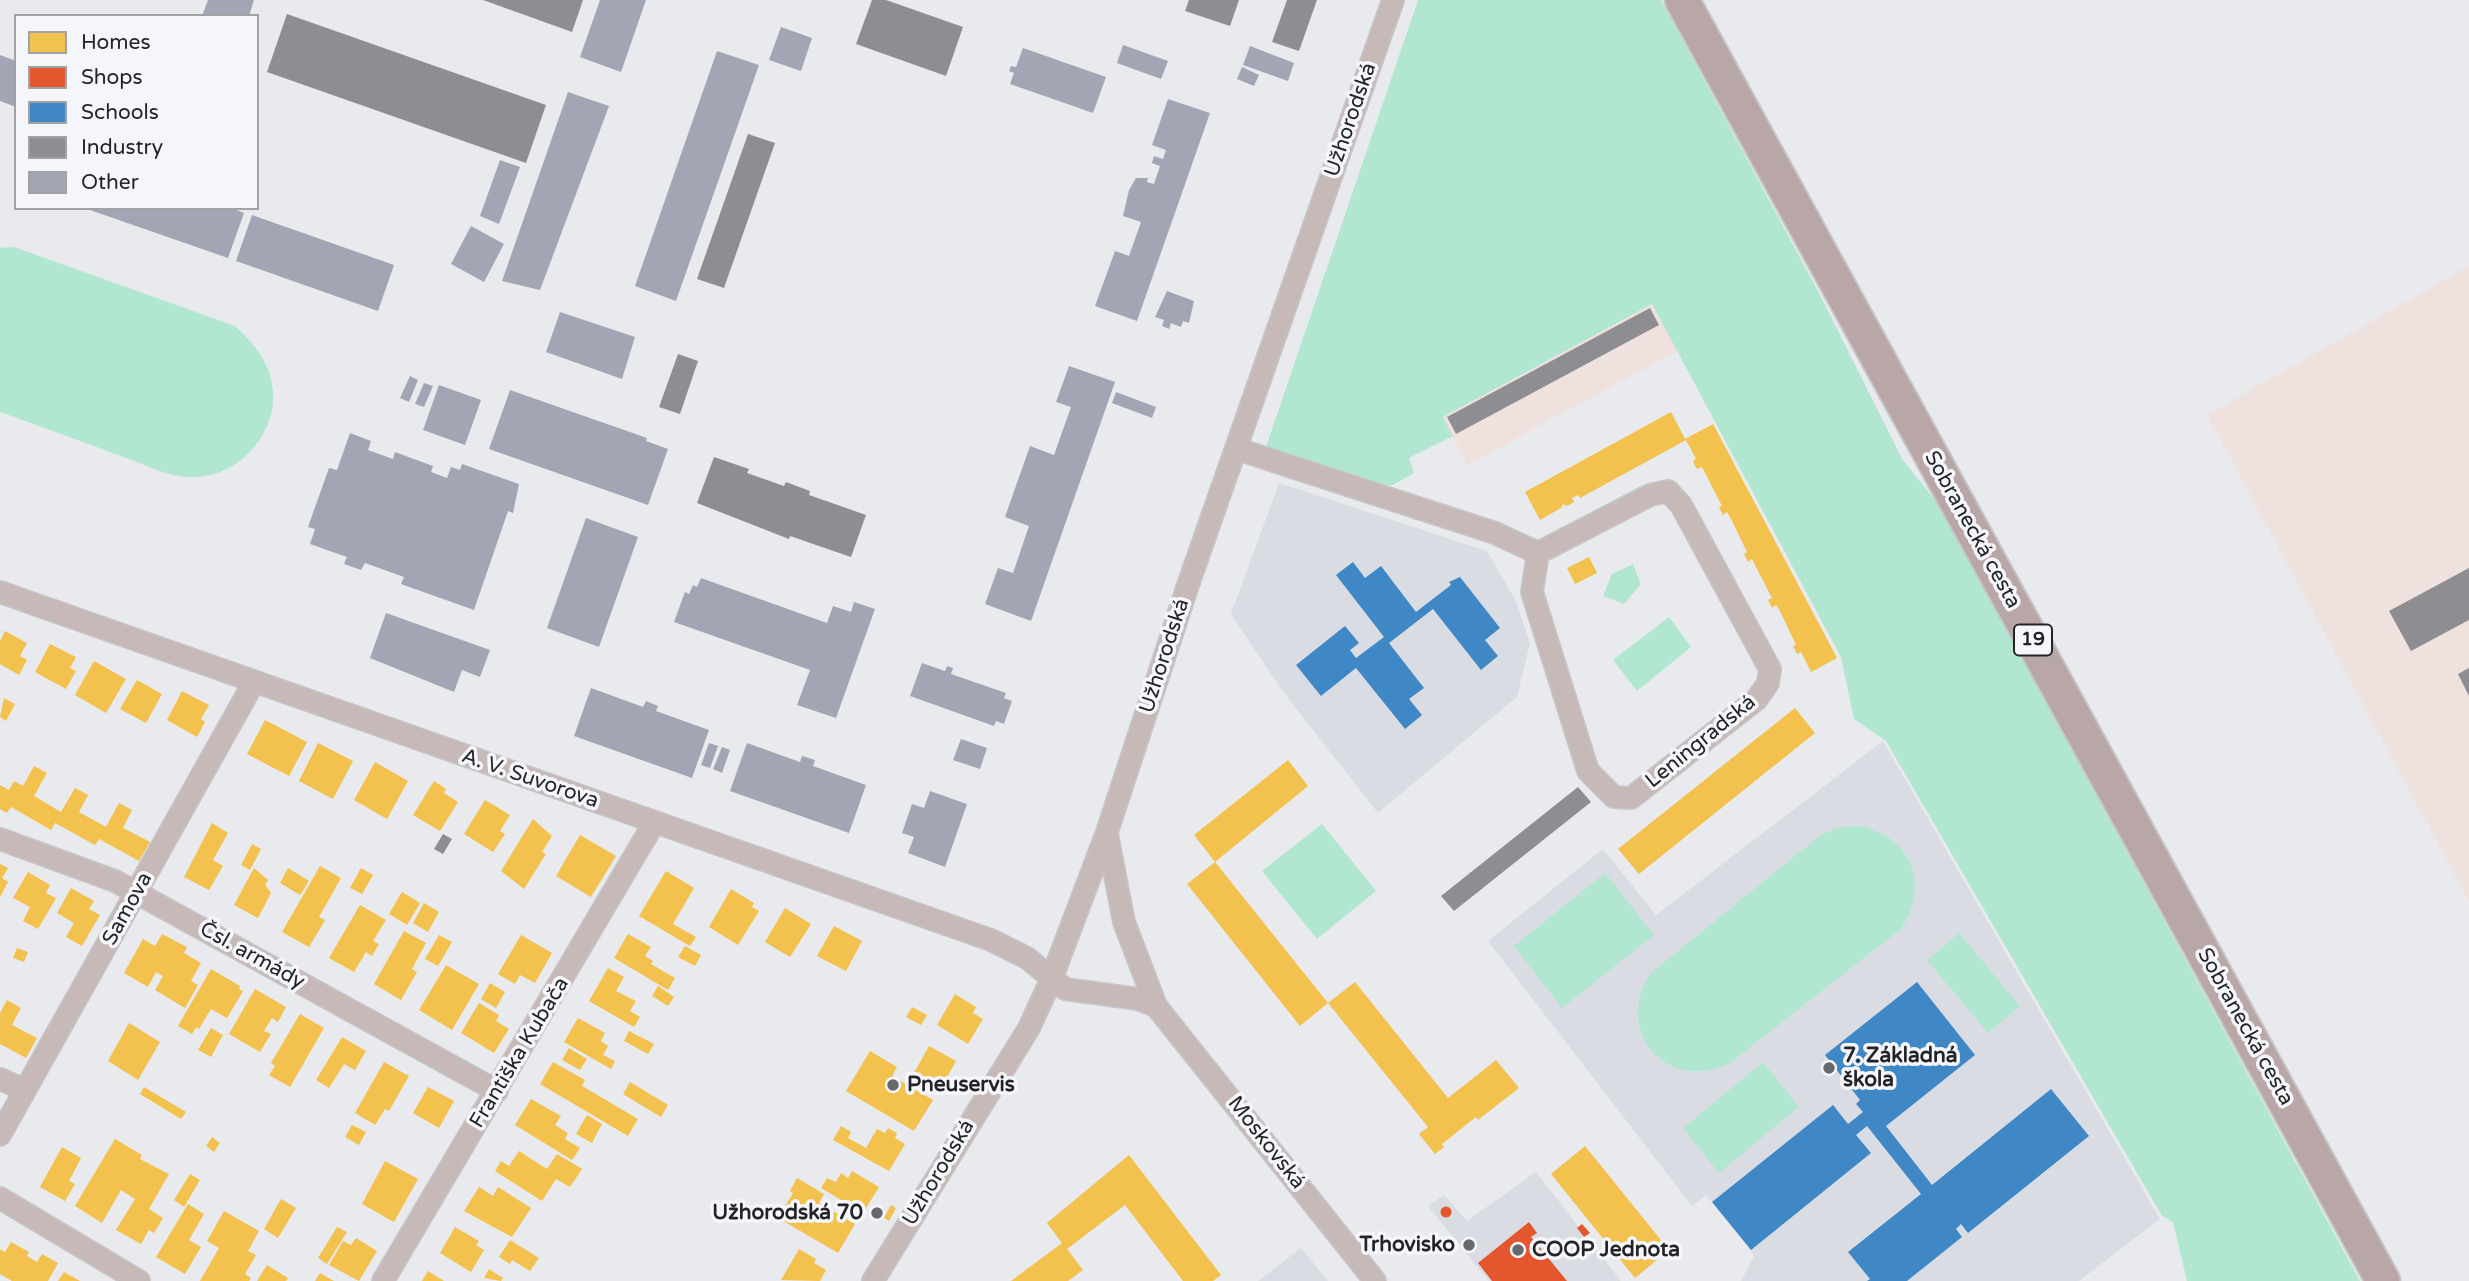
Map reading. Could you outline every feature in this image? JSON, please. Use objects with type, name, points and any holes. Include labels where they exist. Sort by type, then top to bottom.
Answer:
[{"type":"main road","name":"Sobranecká cesta","points":[[1682,0],[2383,1281]]},
{"type":"street","name":"Užhorodská","points":[[873,1281],[1030,1028],[1051,980],[1107,832],[1392,0]]},
{"type":"street","points":[[1237,449],[1494,533],[1538,553]]},
{"type":"street","name":"Leningradská","points":[[1668,491],[1681,505],[1770,669],[1768,683],[1757,699],[1631,798],[1614,797],[1588,771],[1532,592],[1538,553],[1650,495],[1668,491]]},
{"type":"street","name":"A. V. Suvorova","points":[[0,592],[990,940],[1027,958],[1051,980]]},
{"type":"street","name":"Samova","points":[[0,1135],[137,893],[230,720],[254,682]]},
{"type":"street","name":"Františka Kubača","points":[[383,1281],[654,823]]},
{"type":"street","name":"Moskovská","points":[[1107,832],[1124,922],[1156,1006],[1376,1281]]},
{"type":"street","name":"Čsl. armády","points":[[0,839],[115,881],[497,1091]]},
{"type":"street","points":[[1051,980],[1065,989],[1138,999],[1156,1006]]},
{"type":"street","points":[[0,1079],[25,1090]]},
{"type":"street","points":[[0,1198],[139,1281]]},
{"type":"shaded area","points":[[2469,266],[2469,901],[2207,415]]},
{"type":"shaded area","points":[[1652,304],[1679,350],[1467,465],[1443,417]]},
{"type":"shaded area","points":[[1279,483],[1487,551],[1516,601],[1530,643],[1517,697],[1378,813],[1284,693],[1231,614]]},
{"type":"shaded area","name":"7. Základná škola","points":[[1883,741],[2160,1219],[2079,1281],[1741,1281],[1754,1256],[1751,1250],[1706,1195],[1692,1206],[1488,941],[1603,849],[1656,915]]},
{"type":"shaded area","points":[[1536,1172],[1621,1281],[1489,1281],[1428,1206],[1444,1195],[1467,1221]]},
{"type":"shaded area","points":[[1301,1248],[1328,1281],[1258,1281]]},
{"type":"green space","points":[[1418,0],[1661,0],[1818,291],[1902,459],[1938,504],[2360,1281],[2187,1281],[2173,1222],[2162,1216],[1886,741],[1854,719],[1841,657],[1652,304],[1443,417],[1453,436],[1409,458],[1414,473],[1393,485],[1380,486],[1266,447]]},
{"type":"green space","points":[[14,247],[235,326],[259,353],[270,374],[272,385],[272,410],[268,424],[252,449],[230,467],[216,473],[202,477],[171,475],[0,412],[0,248]]},
{"type":"green space","points":[[1633,564],[1641,584],[1624,604],[1603,596],[1612,574]]},
{"type":"green space","points":[[1669,617],[1691,647],[1637,691],[1613,660]]},
{"type":"green space","points":[[1322,824],[1376,891],[1317,939],[1262,871]]},
{"type":"green space","points":[[1857,826],[1876,831],[1891,839],[1903,850],[1910,864],[1914,895],[1910,912],[1901,929],[1730,1063],[1707,1070],[1686,1070],[1667,1063],[1652,1051],[1642,1035],[1638,1016],[1641,995],[1651,973],[1817,838],[1835,828]]},
{"type":"green space","points":[[1605,873],[1654,935],[1562,1008],[1514,946]]},
{"type":"green space","points":[[1959,933],[2020,1006],[1988,1033],[1927,960]]},
{"type":"green space","points":[[1763,1062],[1799,1107],[1719,1173],[1683,1128]]},
{"type":"building: Homes","points":[[1671,412],[1685,439],[1713,424],[1837,658],[1811,672],[1801,652],[1797,654],[1793,646],[1796,645],[1780,611],[1776,605],[1772,608],[1768,600],[1772,598],[1752,559],[1748,562],[1744,554],[1747,552],[1727,512],[1723,515],[1719,507],[1722,506],[1702,467],[1697,469],[1695,466],[1693,461],[1696,459],[1686,440],[1580,498],[1578,495],[1572,498],[1574,502],[1567,506],[1563,504],[1561,508],[1540,520],[1525,492]]},
{"type":"building: Homes","points":[[1589,557],[1597,573],[1575,584],[1567,568]]},
{"type":"building: Homes","points":[[5,631],[27,643],[20,656],[27,660],[19,675],[0,664],[0,641]]},
{"type":"building: Homes","points":[[50,644],[76,657],[70,668],[76,671],[66,689],[35,672]]},
{"type":"building: Homes","points":[[94,661],[126,679],[106,713],[75,695]]},
{"type":"building: Homes","points":[[137,680],[162,694],[146,723],[120,709]]},
{"type":"building: Homes","points":[[182,691],[209,705],[201,719],[205,722],[197,737],[167,720]]},
{"type":"building: Homes","points":[[4,698],[15,704],[6,721],[0,717]]},
{"type":"building: Homes","points":[[1795,708],[1815,733],[1639,874],[1618,849]]},
{"type":"building: Homes","points":[[265,720],[307,742],[289,776],[247,754]]},
{"type":"building: Homes","points":[[318,743],[353,761],[333,799],[299,781]]},
{"type":"building: Homes","points":[[1288,760],[1308,786],[1215,862],[1194,835]]},
{"type":"building: Homes","points":[[375,762],[408,781],[387,819],[354,800]]},
{"type":"building: Homes","points":[[34,766],[47,773],[34,796],[61,812],[75,788],[88,795],[79,812],[106,827],[119,803],[132,810],[123,828],[150,842],[139,861],[99,839],[95,845],[55,823],[51,830],[11,807],[7,813],[0,809],[0,785],[9,790],[14,781],[23,786]]},
{"type":"building: Homes","points":[[434,781],[446,789],[444,793],[458,802],[440,831],[413,815]]},
{"type":"building: Homes","points":[[485,800],[510,815],[500,831],[505,834],[493,852],[464,834]]},
{"type":"building: Homes","points":[[533,819],[552,836],[542,852],[546,854],[524,889],[501,871]]},
{"type":"building: Homes","points":[[212,823],[228,833],[213,860],[223,866],[209,890],[184,877]]},
{"type":"building: Homes","points":[[580,835],[616,856],[591,897],[556,876]]},
{"type":"building: Homes","points":[[252,844],[261,849],[250,870],[241,865]]},
{"type":"building: Homes","points":[[1215,862],[1328,1003],[1300,1026],[1187,884]]},
{"type":"building: Homes","points":[[0,864],[8,868],[2,878],[8,882],[0,897]]},
{"type":"building: Homes","points":[[320,866],[341,878],[319,917],[325,920],[309,947],[282,932]]},
{"type":"building: Homes","points":[[254,868],[268,880],[265,885],[271,893],[258,918],[234,905]]},
{"type":"building: Homes","points":[[288,868],[309,881],[300,895],[280,883]]},
{"type":"building: Homes","points":[[361,868],[373,875],[362,894],[350,888]]},
{"type":"building: Homes","points":[[666,871],[694,888],[673,924],[696,937],[690,946],[639,916]]},
{"type":"building: Homes","points":[[28,872],[50,885],[46,893],[56,898],[38,929],[23,921],[30,907],[13,898]]},
{"type":"building: Homes","points":[[71,888],[94,901],[89,909],[100,915],[82,946],[66,937],[74,923],[57,913]]},
{"type":"building: Homes","points":[[731,889],[754,903],[752,907],[759,911],[738,945],[709,927]]},
{"type":"building: Homes","points":[[402,892],[420,903],[407,925],[389,914]]},
{"type":"building: Homes","points":[[424,903],[439,912],[428,932],[413,923]]},
{"type":"building: Homes","points":[[360,905],[386,920],[373,941],[379,944],[372,956],[366,952],[354,972],[329,958]]},
{"type":"building: Homes","points":[[785,908],[811,924],[790,957],[765,942]]},
{"type":"building: Homes","points":[[834,926],[862,941],[846,971],[817,956]]},
{"type":"building: Homes","points":[[404,931],[426,943],[412,969],[417,972],[401,1000],[374,984]]},
{"type":"building: Homes","points":[[162,934],[187,947],[184,953],[201,963],[191,981],[198,985],[185,1008],[155,990],[163,976],[156,972],[148,987],[124,973],[143,939],[155,946]]},
{"type":"building: Homes","points":[[628,934],[651,947],[645,956],[653,961],[651,964],[675,978],[668,990],[614,958]]},
{"type":"building: Homes","points":[[439,935],[452,942],[438,966],[425,959]]},
{"type":"building: Homes","points":[[521,935],[552,953],[535,983],[520,975],[515,984],[498,974]]},
{"type":"building: Homes","points":[[685,946],[701,955],[695,966],[678,957]]},
{"type":"building: Homes","points":[[17,948],[28,952],[24,962],[13,958]]},
{"type":"building: Homes","points":[[446,965],[479,984],[452,1030],[419,1010]]},
{"type":"building: Homes","points":[[608,968],[624,977],[616,991],[636,1001],[630,1011],[640,1017],[634,1027],[589,1001]]},
{"type":"building: Homes","points":[[211,969],[240,986],[239,989],[243,991],[227,1018],[211,1009],[199,1029],[196,1027],[192,1034],[178,1026]]},
{"type":"building: Homes","points":[[1355,982],[1448,1098],[1496,1060],[1519,1088],[1478,1120],[1476,1117],[1442,1144],[1444,1147],[1435,1154],[1419,1134],[1428,1127],[1328,1003]]},
{"type":"building: Homes","points":[[490,983],[505,992],[496,1008],[481,999]]},
{"type":"building: Homes","points":[[658,986],[674,997],[668,1006],[652,996]]},
{"type":"building: Homes","points":[[255,989],[286,1007],[278,1022],[272,1018],[264,1031],[271,1034],[260,1052],[229,1034]]},
{"type":"building: Homes","points":[[955,994],[976,1007],[973,1013],[983,1019],[968,1044],[937,1025]]},
{"type":"building: Homes","points":[[7,1000],[21,1008],[12,1025],[37,1038],[26,1058],[0,1044],[0,1013]]},
{"type":"building: Homes","points":[[479,1003],[499,1015],[496,1021],[509,1029],[494,1053],[461,1033]]},
{"type":"building: Homes","points":[[912,1007],[927,1015],[921,1025],[906,1017]]},
{"type":"building: Homes","points":[[300,1014],[324,1028],[290,1087],[269,1075],[275,1066],[271,1063]]},
{"type":"building: Homes","points":[[578,1018],[605,1033],[601,1041],[608,1046],[603,1055],[615,1061],[611,1069],[564,1042]]},
{"type":"building: Homes","points":[[129,1023],[160,1042],[138,1080],[108,1061]]},
{"type":"building: Homes","points":[[211,1028],[223,1035],[211,1057],[198,1050]]},
{"type":"building: Homes","points":[[629,1031],[654,1044],[648,1054],[624,1041]]},
{"type":"building: Homes","points":[[342,1037],[366,1051],[355,1070],[344,1064],[329,1088],[316,1080]]},
{"type":"building: Homes","points":[[929,1046],[956,1061],[941,1088],[914,1073]]},
{"type":"building: Homes","points":[[569,1048],[587,1059],[580,1070],[562,1060]]},
{"type":"building: Homes","points":[[870,1051],[897,1067],[892,1076],[933,1100],[914,1131],[846,1091]]},
{"type":"building: Homes","points":[[384,1062],[409,1076],[389,1111],[385,1109],[375,1125],[355,1113]]},
{"type":"building: Homes","points":[[553,1062],[585,1080],[582,1086],[638,1119],[628,1136],[540,1084]]},
{"type":"building: Homes","points":[[630,1082],[668,1105],[661,1117],[623,1094]]},
{"type":"building: Homes","points":[[144,1087],[186,1112],[181,1119],[140,1094]]},
{"type":"building: Homes","points":[[428,1087],[454,1101],[439,1128],[413,1113]]},
{"type":"building: Homes","points":[[531,1099],[561,1116],[555,1125],[568,1133],[565,1139],[580,1148],[572,1160],[515,1125]]},
{"type":"building: Homes","points":[[587,1115],[602,1124],[592,1143],[576,1134]]},
{"type":"building: Homes","points":[[352,1125],[366,1132],[359,1145],[345,1137]]},
{"type":"building: Homes","points":[[841,1126],[851,1132],[848,1138],[866,1148],[877,1129],[885,1133],[888,1128],[897,1133],[895,1138],[905,1144],[889,1171],[833,1140]]},
{"type":"building: Homes","points":[[212,1137],[220,1143],[214,1152],[206,1146]]},
{"type":"building: Homes","points":[[115,1139],[142,1155],[140,1159],[169,1174],[149,1209],[163,1218],[154,1233],[149,1230],[141,1244],[116,1230],[135,1199],[121,1190],[102,1223],[75,1206]]},
{"type":"building: Homes","points":[[1585,1146],[1669,1250],[1635,1278],[1551,1174]]},
{"type":"building: Homes","points":[[62,1147],[81,1158],[69,1181],[75,1184],[65,1201],[40,1187]]},
{"type":"building: Homes","points":[[519,1151],[547,1169],[557,1154],[582,1169],[570,1187],[556,1179],[542,1201],[495,1171],[501,1161],[509,1166]]},
{"type":"building: Homes","points":[[1129,1155],[1221,1275],[1213,1281],[1183,1281],[1125,1205],[1067,1249],[1083,1270],[1068,1281],[1011,1281],[1062,1243],[1047,1223]]},
{"type":"building: Homes","points":[[385,1161],[418,1179],[394,1222],[362,1204]]},
{"type":"building: Homes","points":[[852,1171],[879,1187],[863,1213],[821,1188],[827,1178],[836,1182],[841,1173],[848,1178]]},
{"type":"building: Homes","points":[[190,1174],[200,1180],[184,1207],[174,1200]]},
{"type":"building: Homes","points":[[797,1178],[824,1194],[819,1203],[855,1224],[838,1253],[778,1218],[793,1193],[790,1191]]},
{"type":"building: Homes","points":[[479,1187],[493,1196],[498,1187],[531,1208],[512,1237],[464,1211]]},
{"type":"building: Homes","points":[[281,1199],[296,1208],[278,1238],[264,1229]]},
{"type":"building: Homes","points":[[188,1204],[204,1214],[189,1240],[201,1247],[185,1274],[156,1257]]},
{"type":"building: Homes","points":[[891,1205],[896,1208],[889,1221],[884,1218]]},
{"type":"building: Homes","points":[[224,1211],[259,1231],[248,1251],[256,1255],[245,1274],[251,1278],[249,1281],[200,1281],[219,1248],[207,1241]]},
{"type":"building: Homes","points":[[337,1227],[347,1232],[327,1264],[318,1258]]},
{"type":"building: Homes","points":[[455,1227],[479,1241],[476,1245],[484,1250],[471,1272],[440,1253]]},
{"type":"building: Homes","points":[[356,1238],[377,1251],[359,1281],[329,1265],[343,1241],[351,1245]]},
{"type":"building: Homes","points":[[510,1240],[539,1258],[530,1271],[512,1260],[510,1264],[499,1257]]},
{"type":"building: Homes","points":[[11,1242],[29,1252],[27,1256],[37,1262],[42,1254],[58,1263],[48,1281],[12,1281],[0,1274],[0,1249],[5,1252]]},
{"type":"building: Homes","points":[[799,1249],[816,1259],[814,1263],[826,1270],[820,1281],[781,1280]]},
{"type":"building: Homes","points":[[267,1265],[288,1278],[286,1281],[257,1281]]},
{"type":"building: Homes","points":[[489,1269],[503,1278],[501,1281],[484,1278]]},
{"type":"building: Homes","points":[[428,1271],[444,1281],[422,1281]]},
{"type":"building: Homes","points":[[64,1272],[80,1281],[58,1281]]},
{"type":"building: Homes","points":[[320,1273],[334,1281],[315,1281]]},
{"type":"building: Shops","points":[[1446,1206],[1452,1212],[1446,1218],[1440,1212]]},
{"type":"building: Shops","name":"COOP Jednota","points":[[1529,1222],[1537,1233],[1531,1237],[1567,1281],[1492,1281],[1478,1263]]},
{"type":"building: Shops","points":[[1582,1224],[1590,1233],[1584,1237],[1577,1228]]},
{"type":"building: Schools","points":[[1353,562],[1365,578],[1381,566],[1416,612],[1451,585],[1449,582],[1460,577],[1500,628],[1485,640],[1498,656],[1481,670],[1433,609],[1389,643],[1424,688],[1409,699],[1422,715],[1405,729],[1356,668],[1321,696],[1296,665],[1345,626],[1359,643],[1350,650],[1356,658],[1384,637],[1336,575]]},
{"type":"building: Schools","points":[[1917,982],[1975,1055],[1886,1126],[1932,1185],[2051,1089],[2089,1136],[1968,1233],[1961,1224],[1956,1229],[1962,1237],[1907,1281],[1867,1281],[1870,1279],[1848,1252],[1921,1194],[1867,1126],[1856,1135],[1871,1153],[1751,1250],[1712,1202],[1833,1105],[1848,1124],[1863,1112],[1856,1104],[1860,1100],[1825,1055]]},
{"type":"building: Industry","points":[[483,0],[583,0],[572,32]]},
{"type":"building: Industry","points":[[872,0],[886,0],[963,27],[946,76],[856,44]]},
{"type":"building: Industry","points":[[1189,0],[1239,0],[1230,26],[1185,11]]},
{"type":"building: Industry","points":[[1287,0],[1317,0],[1299,51],[1272,42]]},
{"type":"building: Industry","points":[[287,14],[546,105],[526,163],[267,72]]},
{"type":"building: Industry","points":[[748,134],[775,143],[724,288],[697,279]]},
{"type":"building: Industry","points":[[1650,308],[1659,325],[1456,434],[1447,417]]},
{"type":"building: Industry","points":[[678,354],[698,361],[680,414],[659,407]]},
{"type":"building: Industry","points":[[714,457],[749,469],[747,473],[784,486],[786,482],[810,491],[809,495],[866,515],[851,557],[790,536],[789,539],[697,503]]},
{"type":"building: Industry","points":[[2469,568],[2469,620],[2411,651],[2389,611]]},
{"type":"building: Industry","points":[[2469,668],[2469,696],[2458,674]]},
{"type":"building: Industry","points":[[1578,787],[1591,802],[1454,911],[1441,896]]},
{"type":"building: Industry","points":[[443,834],[452,839],[443,854],[434,849]]},
{"type":"building: Other","points":[[208,0],[254,0],[250,14],[203,14]]},
{"type":"building: Other","points":[[600,0],[646,0],[621,72],[580,57]]},
{"type":"building: Other","points":[[781,27],[812,38],[801,71],[769,60]]},
{"type":"building: Other","points":[[1123,45],[1168,61],[1161,79],[1117,63]]},
{"type":"building: Other","points":[[1250,46],[1294,63],[1288,81],[1243,65]]},
{"type":"building: Other","points":[[1023,48],[1106,77],[1093,113],[1010,84],[1014,73],[1009,71],[1011,66],[1016,67]]},
{"type":"building: Other","points":[[717,51],[759,65],[676,301],[635,286]]},
{"type":"building: Other","points":[[0,55],[14,60],[14,106],[0,101]]},
{"type":"building: Other","points":[[1242,67],[1259,75],[1254,86],[1237,79]]},
{"type":"building: Other","points":[[568,92],[609,106],[540,290],[502,281]]},
{"type":"building: Other","points":[[1168,99],[1210,113],[1137,321],[1095,306],[1115,251],[1129,256],[1141,222],[1123,216],[1129,190],[1136,178],[1148,178],[1147,182],[1154,184],[1160,166],[1152,163],[1154,156],[1163,159],[1166,150],[1152,145]]},
{"type":"building: Other","points":[[500,160],[520,167],[499,224],[480,216]]},
{"type":"building: Other","points":[[90,210],[237,210],[244,213],[228,258]]},
{"type":"building: Other","points":[[252,215],[394,265],[378,311],[236,261]]},
{"type":"building: Other","points":[[471,226],[504,244],[484,282],[451,264]]},
{"type":"building: Other","points":[[1167,291],[1194,301],[1189,323],[1183,321],[1181,327],[1171,323],[1169,329],[1162,326],[1164,320],[1155,317]]},
{"type":"building: Other","points":[[560,312],[635,337],[622,379],[546,352]]},
{"type":"building: Other","points":[[1069,366],[1115,382],[1031,621],[985,604],[998,568],[1013,573],[1029,526],[1005,517],[1030,446],[1054,455],[1071,407],[1056,402]]},
{"type":"building: Other","points":[[410,376],[418,380],[409,402],[400,398]]},
{"type":"building: Other","points":[[424,383],[433,386],[424,407],[415,404]]},
{"type":"building: Other","points":[[439,385],[481,400],[465,445],[423,430]]},
{"type":"building: Other","points":[[510,390],[647,438],[646,441],[668,449],[648,505],[489,449]]},
{"type":"building: Other","points":[[1116,392],[1156,407],[1152,418],[1112,403]]},
{"type":"building: Other","points":[[350,433],[371,441],[368,450],[393,459],[395,452],[433,466],[431,472],[447,478],[451,467],[460,470],[462,464],[519,484],[513,513],[508,511],[474,610],[401,584],[404,577],[365,563],[361,570],[344,564],[347,557],[310,544],[315,529],[308,527],[329,468],[337,470]]},
{"type":"building: Other","points":[[586,518],[638,537],[599,647],[547,628]]},
{"type":"building: Other","points":[[701,578],[827,623],[833,606],[851,612],[854,602],[875,609],[836,718],[797,705],[810,670],[674,622],[685,592],[689,594],[693,585],[697,587]]},
{"type":"building: Other","points":[[386,613],[490,650],[480,677],[462,670],[454,692],[370,658]]},
{"type":"building: Other","points":[[922,663],[945,671],[947,666],[953,668],[951,674],[1006,693],[1004,698],[1012,701],[1004,724],[996,721],[994,726],[910,696]]},
{"type":"building: Other","points":[[591,688],[643,707],[646,701],[658,706],[656,711],[709,730],[692,778],[574,736]]},
{"type":"building: Other","points":[[961,739],[987,748],[980,769],[953,760]]},
{"type":"building: Other","points":[[709,743],[718,746],[710,768],[701,765]]},
{"type":"building: Other","points":[[747,743],[800,762],[802,756],[815,760],[813,766],[866,785],[849,833],[730,791]]},
{"type":"building: Other","points":[[722,747],[730,750],[722,773],[713,769]]},
{"type":"building: Other","points":[[930,791],[967,804],[945,867],[908,853],[914,837],[902,833],[912,804],[924,808]]},
{"type":"place","name":"7. Základná škola","points":[[1829,1068]]},
{"type":"place","name":"Pneuservis","points":[[893,1085]]},
{"type":"place","name":"Užhorodská 70","points":[[877,1213]]},
{"type":"place","name":"Trhovisko","points":[[1469,1245]]},
{"type":"place","name":"COOP Jednota","points":[[1518,1250]]}]
